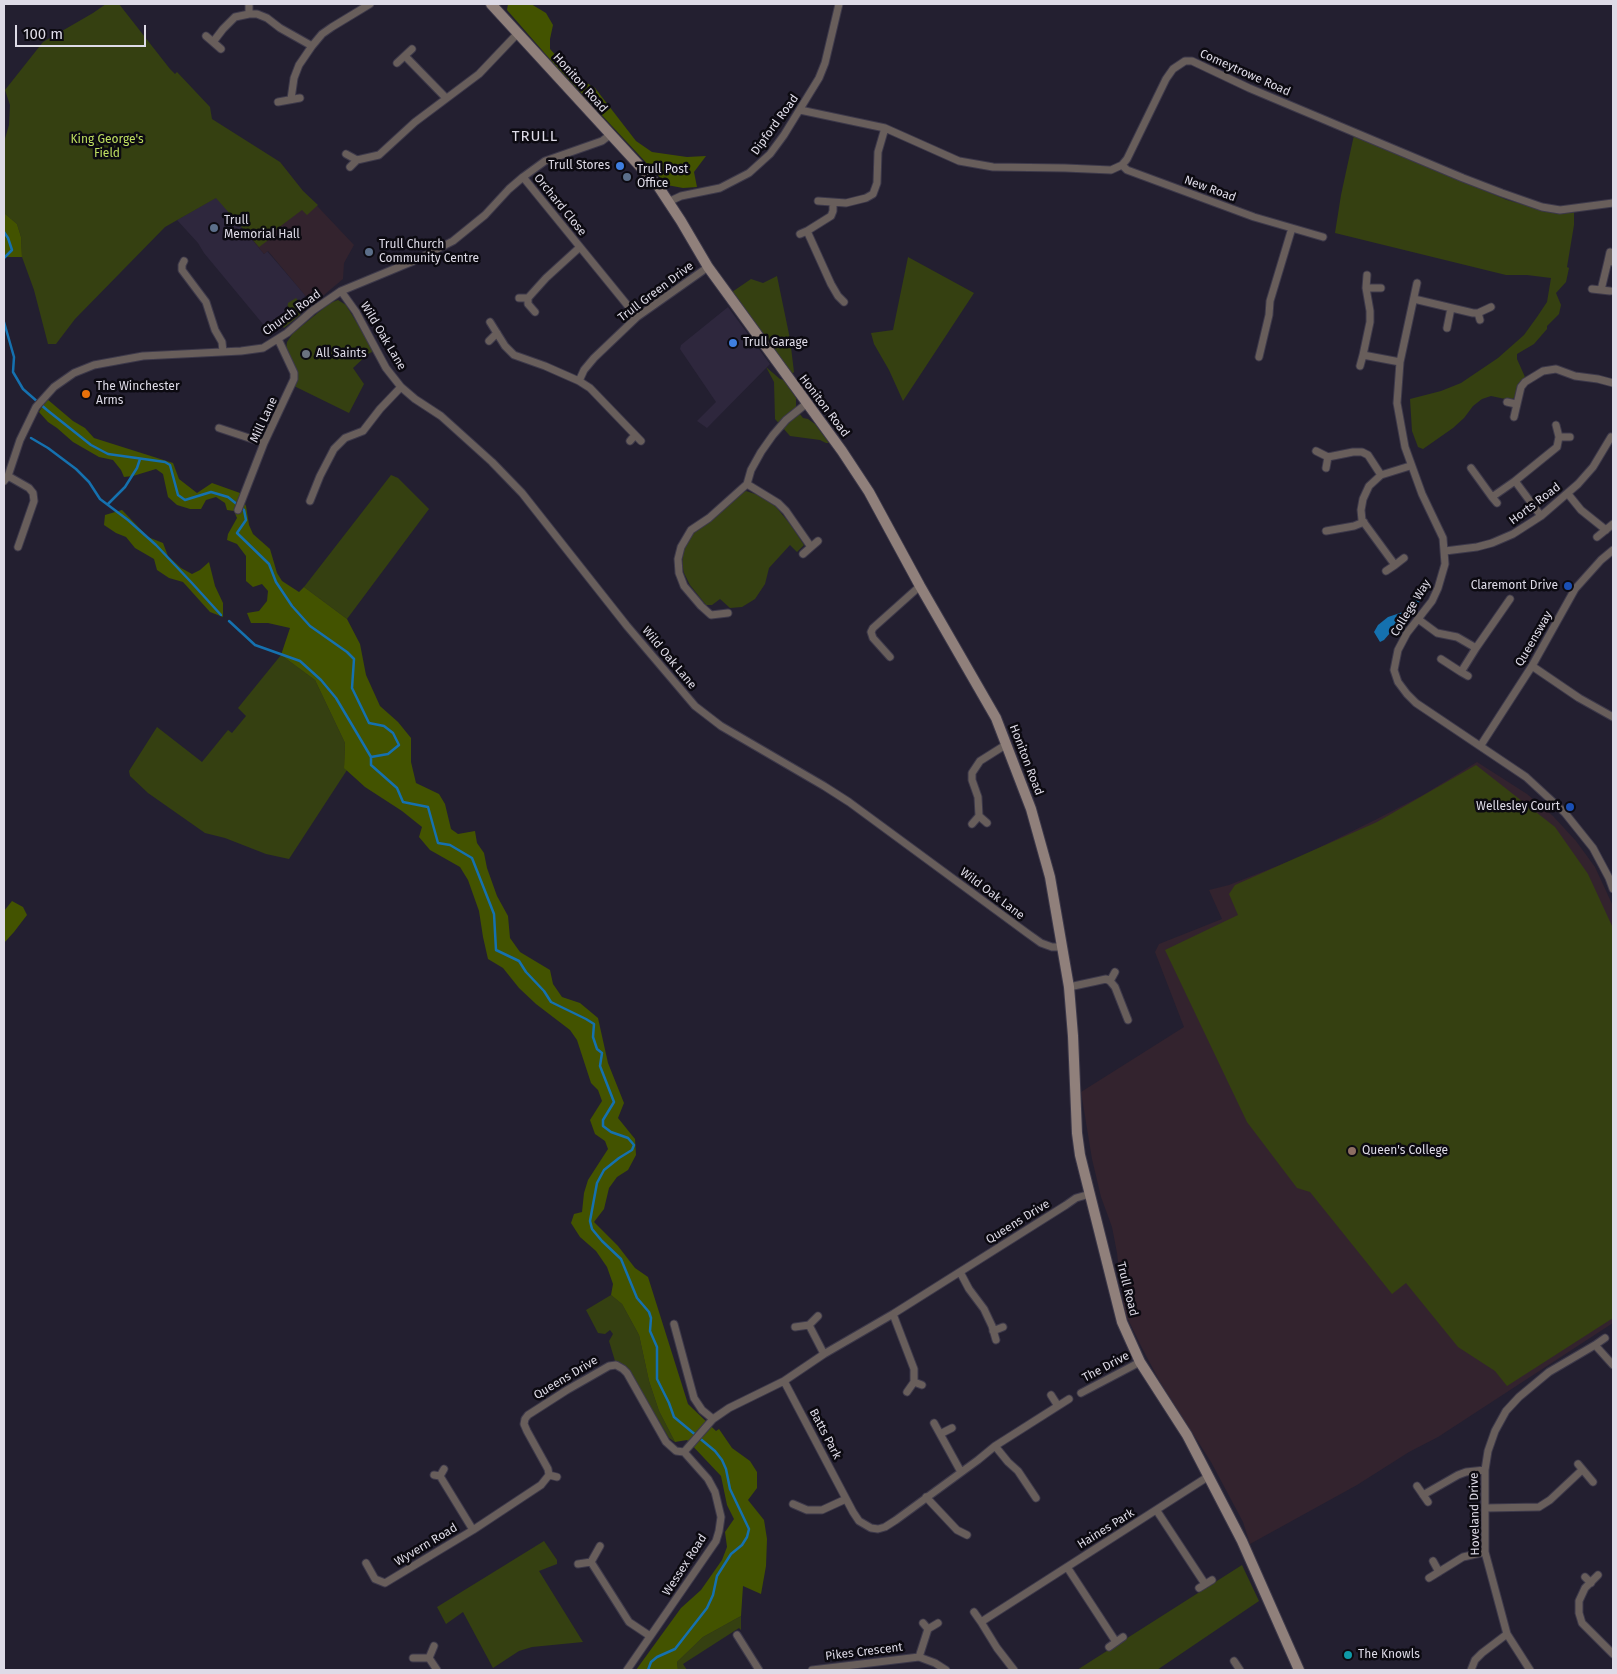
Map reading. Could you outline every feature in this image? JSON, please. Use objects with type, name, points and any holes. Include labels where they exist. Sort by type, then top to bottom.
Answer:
[{"type":"street","points":[[249,4],[249,14]]},
{"type":"street","points":[[291,99],[294,78],[299,65],[312,46],[332,27],[370,4]]},
{"type":"street","name":"Honiton Road","points":[[491,4],[644,170],[668,202],[708,267],[842,451],[869,492],[920,586],[996,718],[1031,809],[1050,877]]},
{"type":"street","name":"Dipford Road","points":[[668,202],[681,196],[720,188],[749,173],[770,154],[819,78],[839,4]]},
{"type":"street","points":[[213,42],[235,17],[249,14],[267,18],[280,28],[312,46]]},
{"type":"street","points":[[346,154],[357,160],[380,155],[416,122],[478,74],[518,33]]},
{"type":"street","points":[[206,36],[221,50]]},
{"type":"street","points":[[397,63],[412,49]]},
{"type":"street","points":[[405,56],[446,98]]},
{"type":"street","name":"Comeytrowe Road","points":[[1122,165],[1128,159],[1169,74],[1178,64],[1192,61],[1249,88],[1502,194],[1542,207],[1560,210],[1613,203]]},
{"type":"street","points":[[278,102],[300,98]]},
{"type":"street","points":[[800,110],[885,128],[959,161],[993,167],[1065,168],[1102,171],[1111,170],[1122,165]]},
{"type":"street","points":[[818,200],[846,203],[866,198],[873,194],[877,183],[878,152],[885,128]]},
{"type":"street","name":"Church Road","points":[[6,479],[20,440],[36,408],[43,398],[61,381],[74,373],[94,365],[143,356],[263,348],[278,339],[312,311],[341,291],[416,260],[453,241],[485,216],[509,189],[545,161],[602,142],[610,135]]},
{"type":"street","points":[[350,167],[357,160]]},
{"type":"street","name":"New Road","points":[[1122,165],[1127,170],[1254,217],[1323,237]]},
{"type":"street","name":"Orchard Close","points":[[523,177],[637,317]]},
{"type":"street","points":[[800,234],[831,216],[833,203]]},
{"type":"street","points":[[1258,357],[1269,315],[1270,301],[1292,228]]},
{"type":"street","points":[[807,231],[831,284],[844,302]]},
{"type":"street","name":"Orchard Close","points":[[528,298],[546,278],[580,247]]},
{"type":"street","points":[[1602,290],[1610,262],[1610,252]]},
{"type":"street","points":[[184,261],[182,270],[206,302],[215,330],[222,342],[222,352]]},
{"type":"street","name":"Trull Green Drive","points":[[579,381],[584,370],[594,358],[637,317],[708,267]]},
{"type":"street","points":[[1360,366],[1370,322],[1366,288],[1368,275]]},
{"type":"street","name":"College Way","points":[[1418,282],[1400,362],[1398,402],[1401,429],[1410,466],[1443,538],[1446,564],[1432,602],[1407,633],[1398,650],[1394,670],[1398,682],[1416,703],[1481,745],[1526,778],[1565,813],[1593,848],[1613,889]]},
{"type":"street","points":[[1366,288],[1381,288]]},
{"type":"street","points":[[1592,289],[1610,291]]},
{"type":"street","name":"Wild Oak Lane","points":[[341,291],[356,312],[386,368],[401,387],[441,416],[522,492],[627,626],[695,706],[722,726],[849,802],[1041,943],[1052,947],[1062,947]]},
{"type":"street","points":[[519,298],[528,298],[528,304],[535,312]]},
{"type":"street","points":[[1414,299],[1479,316],[1491,307]]},
{"type":"street","points":[[1447,328],[1451,308]]},
{"type":"street","points":[[490,322],[505,346],[514,354],[579,381],[590,388],[633,438],[641,441]]},
{"type":"street","points":[[489,341],[497,333]]},
{"type":"street","name":"Mill Lane","points":[[238,510],[264,443],[294,379],[294,372],[278,339]]},
{"type":"street","points":[[1362,356],[1400,362]]},
{"type":"street","points":[[1562,371],[1566,362]]},
{"type":"street","points":[[1514,417],[1521,387],[1543,371],[1556,369],[1575,376],[1613,383]]},
{"type":"street","points":[[310,501],[334,449],[346,438],[363,431],[380,409],[401,387]]},
{"type":"street","points":[[1507,402],[1516,404]]},
{"type":"street","points":[[728,613],[711,615],[684,586],[679,573],[678,559],[681,547],[691,530],[709,518],[746,484],[751,470],[772,436],[786,420],[806,404]]},
{"type":"street","points":[[1492,497],[1558,447],[1559,437],[1556,425]]},
{"type":"street","points":[[219,428],[264,443]]},
{"type":"street","points":[[1559,437],[1570,436]]},
{"type":"street","name":"Horts Road","points":[[1445,551],[1478,547],[1492,543],[1513,534],[1541,516],[1568,494],[1593,467],[1612,436]]},
{"type":"street","points":[[1316,451],[1328,457],[1362,452],[1368,455],[1381,475]]},
{"type":"street","points":[[1326,468],[1328,457]]},
{"type":"street","points":[[1395,565],[1364,522],[1361,510],[1363,499],[1369,486],[1381,475],[1410,466]]},
{"type":"street","points":[[1471,468],[1497,503]]},
{"type":"street","points":[[6,479],[29,488],[33,494],[34,501],[18,547]]},
{"type":"street","points":[[1515,481],[1541,516]]},
{"type":"street","points":[[746,484],[778,503],[786,511],[811,547]]},
{"type":"street","points":[[1568,494],[1582,510],[1606,530]]},
{"type":"street","points":[[1326,531],[1354,526],[1364,522]]},
{"type":"street","points":[[1597,537],[1613,524]]},
{"type":"street","points":[[13,533],[22,536]]},
{"type":"street","points":[[803,554],[818,541]]},
{"type":"street","name":"Queensway","points":[[1481,745],[1532,666],[1576,589],[1600,560],[1613,550]]},
{"type":"street","points":[[1386,572],[1404,558]]},
{"type":"street","points":[[890,657],[873,638],[873,628],[920,586]]},
{"type":"street","points":[[1461,672],[1510,599]]},
{"type":"street","points":[[1418,619],[1437,633],[1457,637],[1476,648]]},
{"type":"street","points":[[1441,659],[1468,676]]},
{"type":"street","points":[[1532,666],[1579,698],[1613,716]]},
{"type":"street","points":[[972,824],[979,816],[978,796],[972,780],[972,773],[980,761],[1007,744]]},
{"type":"street","points":[[979,816],[987,823]]},
{"type":"street","name":"Trull Road","points":[[1050,877],[1069,987],[1077,1134],[1080,1155],[1122,1322],[1140,1362],[1187,1435],[1209,1476],[1242,1541],[1299,1670]]},
{"type":"street","points":[[1110,981],[1115,972]]},
{"type":"street","points":[[1069,987],[1106,979],[1110,981],[1115,987],[1128,1020]]},
{"type":"street","name":"Queens Drive","points":[[549,1475],[546,1464],[524,1424],[525,1419],[567,1390],[609,1366],[623,1369],[666,1442],[676,1451],[684,1452],[713,1419],[729,1408],[784,1381],[824,1354],[893,1314],[1076,1198],[1090,1194]]},
{"type":"street","points":[[960,1272],[969,1289],[984,1309],[996,1340]]},
{"type":"street","points":[[893,1314],[914,1369],[914,1382],[908,1392]]},
{"type":"street","points":[[795,1327],[809,1325],[818,1316]]},
{"type":"street","points":[[674,1324],[694,1398],[702,1410],[713,1419]]},
{"type":"street","points":[[809,1325],[824,1354]]},
{"type":"street","points":[[994,1331],[1003,1327]]},
{"type":"street","name":"Hoveland Drive","points":[[1530,1670],[1507,1634],[1485,1552],[1485,1470],[1488,1451],[1495,1431],[1506,1412],[1518,1397],[1549,1372],[1605,1338]]},
{"type":"street","points":[[1595,1345],[1613,1365]]},
{"type":"street","name":"The Drive","points":[[1081,1393],[1140,1362]]},
{"type":"street","name":"Batts Park","points":[[784,1381],[846,1499],[860,1521],[871,1528],[878,1529],[896,1520],[995,1446],[1069,1399]]},
{"type":"street","points":[[914,1382],[922,1386]]},
{"type":"street","points":[[1051,1395],[1058,1406]]},
{"type":"street","points":[[934,1423],[962,1472]]},
{"type":"street","points":[[940,1434],[952,1428]]},
{"type":"street","points":[[995,1446],[1018,1471],[1036,1498]]},
{"type":"street","name":"Wessex Road","points":[[628,1670],[716,1541],[721,1517],[715,1492],[708,1480],[684,1452]]},
{"type":"street","points":[[1486,1508],[1539,1507],[1550,1500],[1580,1467],[1593,1482]]},
{"type":"street","points":[[1423,1495],[1458,1475],[1485,1470]]},
{"type":"street","points":[[439,1473],[473,1530]]},
{"type":"street","points":[[549,1475],[557,1477]]},
{"type":"street","name":"Wyvern Road","points":[[366,1563],[375,1579],[386,1582],[502,1511],[541,1485],[549,1475]]},
{"type":"street","name":"Haines Park","points":[[981,1622],[1209,1476]]},
{"type":"street","points":[[1417,1486],[1428,1502]]},
{"type":"street","points":[[926,1497],[956,1530],[967,1535]]},
{"type":"street","points":[[793,1504],[807,1510],[822,1510],[846,1499]]},
{"type":"street","points":[[1156,1511],[1202,1586],[1212,1580]]},
{"type":"street","points":[[591,1562],[600,1546]]},
{"type":"street","points":[[1429,1578],[1463,1557],[1485,1552]]},
{"type":"street","points":[[1433,1561],[1439,1572]]},
{"type":"street","points":[[591,1562],[629,1622],[650,1636]]},
{"type":"street","points":[[578,1564],[591,1562]]},
{"type":"street","points":[[1067,1567],[1116,1642]]},
{"type":"street","points":[[1598,1575],[1585,1588],[1579,1600],[1579,1612],[1582,1623],[1613,1654]]},
{"type":"street","points":[[1585,1577],[1591,1583]]},
{"type":"street","points":[[974,1612],[996,1648],[1014,1670]]},
{"type":"street","name":"Pikes Crescent","points":[[919,1657],[926,1626],[938,1623]]},
{"type":"street","points":[[1471,1670],[1475,1660],[1507,1634]]},
{"type":"street","points":[[737,1635],[756,1669]]},
{"type":"street","points":[[1109,1647],[1123,1637]]},
{"type":"street","points":[[429,1658],[434,1646]]},
{"type":"street","name":"Pikes Crescent","points":[[812,1670],[919,1657],[935,1663],[946,1670]]},
{"type":"street","points":[[414,1658],[429,1658]]},
{"type":"street","points":[[429,1658],[437,1670]]},
{"type":"street","points":[[1234,1661],[1240,1670]]},
{"type":"shaded area","points":[[280,162],[303,191],[354,245],[344,263],[343,279],[313,302],[309,300],[268,251],[264,254],[217,197]]},
{"type":"shaded area","points":[[217,197],[264,254],[267,251],[305,295],[300,315],[284,328],[278,321],[267,329],[204,253],[198,243],[177,220]]},
{"type":"shaded area","points":[[728,307],[770,364],[707,428],[697,421],[716,402],[680,349],[681,345]]},
{"type":"shaded area","name":"Queen's College","points":[[1477,762],[1527,794],[1553,816],[1576,841],[1595,867],[1613,906],[1613,1323],[1438,1437],[1409,1452],[1357,1485],[1250,1544],[1243,1522],[1211,1462],[1160,1382],[1124,1311],[1112,1227],[1101,1197],[1092,1159],[1081,1092],[1184,1027],[1155,952],[1159,944],[1222,919],[1209,890],[1229,885],[1300,857],[1423,795]]},
{"type":"green space","name":"King George's Field","points":[[106,4],[119,4],[170,69],[175,74],[177,72],[210,107],[212,119],[280,162],[303,191],[318,205],[307,215],[302,210],[272,233],[274,236],[259,247],[216,198],[165,227],[75,319],[56,344],[48,344],[34,290],[22,257],[21,237],[17,224],[4,213],[4,142],[9,125],[10,105],[5,90],[43,42]]},
{"type":"green space","points":[[508,4],[531,4],[546,13],[553,25],[550,49],[575,76],[595,88],[636,141],[652,152],[687,157],[706,156],[694,172],[697,187],[683,188],[667,185],[555,65],[507,10]]},
{"type":"green space","points":[[1354,135],[1507,200],[1558,214],[1574,212],[1566,282],[1556,293],[1561,305],[1559,314],[1547,326],[1547,329],[1534,344],[1517,354],[1517,359],[1525,377],[1519,383],[1514,398],[1510,400],[1491,396],[1482,399],[1453,428],[1423,449],[1418,447],[1412,431],[1410,399],[1441,391],[1461,383],[1498,358],[1524,335],[1547,302],[1551,278],[1506,275],[1335,233]]},
{"type":"green space","points":[[4,213],[17,224],[21,237],[22,257],[4,257]]},
{"type":"green space","points":[[908,257],[974,293],[903,401],[889,370],[874,344],[871,333],[893,330]]},
{"type":"green space","points":[[777,276],[790,339],[794,372],[792,374],[732,292],[751,279],[763,283]]},
{"type":"green space","points":[[296,298],[302,305],[300,315],[284,328],[278,321],[287,311],[288,303]]},
{"type":"green space","points":[[338,300],[346,305],[374,351],[353,368],[364,384],[349,413],[294,386],[286,350],[287,342],[293,333],[330,303]]},
{"type":"green space","points":[[766,367],[780,379],[784,380],[796,398],[796,409],[803,418],[815,424],[829,443],[790,436],[775,419],[774,382]]},
{"type":"green space","points":[[47,399],[73,421],[85,428],[94,438],[173,463],[179,479],[197,493],[212,483],[240,493],[246,506],[249,525],[253,534],[270,549],[277,573],[282,581],[299,592],[304,587],[347,619],[360,644],[366,675],[380,706],[398,722],[411,738],[411,762],[416,783],[439,794],[445,804],[451,829],[458,834],[475,831],[477,843],[484,853],[497,896],[508,916],[510,938],[520,952],[550,970],[553,984],[562,997],[580,1003],[598,1018],[608,1063],[624,1103],[618,1118],[635,1139],[636,1155],[628,1170],[617,1177],[609,1188],[604,1209],[594,1222],[618,1246],[635,1268],[648,1277],[688,1404],[716,1431],[719,1429],[732,1448],[750,1461],[757,1472],[757,1488],[748,1500],[764,1520],[767,1539],[766,1566],[761,1594],[743,1586],[741,1616],[703,1637],[677,1662],[678,1670],[636,1670],[681,1608],[701,1590],[722,1560],[727,1547],[725,1532],[734,1519],[727,1505],[721,1476],[687,1440],[675,1442],[659,1411],[649,1381],[639,1335],[622,1304],[611,1295],[613,1284],[607,1267],[596,1251],[580,1237],[571,1223],[574,1214],[582,1212],[584,1193],[588,1180],[608,1149],[605,1141],[595,1134],[590,1120],[602,1101],[598,1090],[591,1083],[577,1040],[570,1030],[536,1004],[519,988],[503,968],[488,959],[479,911],[468,880],[460,867],[430,850],[419,837],[422,827],[402,811],[365,787],[344,768],[345,743],[315,680],[281,655],[290,628],[268,623],[251,623],[247,613],[259,611],[267,601],[268,591],[262,584],[253,587],[246,581],[246,556],[237,544],[227,540],[228,534],[237,518],[234,511],[227,510],[225,503],[216,497],[206,500],[201,509],[190,509],[177,505],[168,497],[163,474],[156,469],[124,477],[113,460],[99,457],[73,442],[48,422],[39,412]]},
{"type":"green space","points":[[391,475],[398,478],[429,509],[347,619],[304,587]]},
{"type":"green space","points":[[746,491],[764,497],[776,507],[804,545],[797,552],[790,545],[769,568],[765,584],[755,599],[742,607],[730,608],[720,599],[712,605],[706,605],[690,585],[684,573],[682,564],[684,546],[693,533],[741,493]]},
{"type":"green space","points":[[122,510],[148,537],[163,543],[168,556],[181,568],[192,574],[209,562],[215,586],[223,603],[223,617],[210,612],[183,582],[169,578],[157,570],[154,559],[135,548],[126,537],[104,525],[105,515]]},
{"type":"green space","points":[[281,655],[315,680],[345,743],[344,767],[347,770],[289,859],[266,854],[225,838],[205,833],[148,793],[130,776],[129,771],[157,727],[202,762],[228,730],[232,733],[246,716],[238,708]]},
{"type":"green space","name":"Queen's College","points":[[1476,765],[1555,827],[1588,874],[1613,928],[1613,1318],[1507,1386],[1495,1371],[1458,1347],[1406,1283],[1392,1294],[1310,1192],[1297,1188],[1247,1122],[1165,950],[1238,915],[1229,894],[1235,885],[1377,822]]},
{"type":"green space","points":[[12,901],[23,907],[27,915],[4,943],[4,911]]},
{"type":"green space","points":[[611,1295],[622,1304],[639,1335],[649,1381],[659,1411],[675,1442],[669,1438],[626,1366],[615,1361],[609,1341],[613,1334],[610,1330],[605,1334],[598,1333],[586,1310]]},
{"type":"green space","points":[[544,1541],[557,1560],[557,1564],[539,1571],[583,1642],[532,1647],[519,1651],[493,1668],[463,1612],[446,1624],[437,1607]]},
{"type":"green space","points":[[1242,1565],[1259,1601],[1157,1670],[1077,1670]]},
{"type":"green space","points":[[741,1616],[741,1630],[739,1628],[683,1664],[687,1670],[678,1670],[677,1662],[703,1637]]},
{"type":"water","points":[[1422,590],[1426,592],[1425,594],[1408,618],[1396,626],[1380,642],[1374,632],[1378,625],[1388,617],[1403,612]]},
{"type":"waterway","points":[[4,232],[12,250],[4,258]]},
{"type":"waterway","points":[[4,322],[14,357],[13,372],[23,389],[91,445],[108,454],[165,462],[170,465],[178,495],[185,500],[211,492],[228,497],[244,510],[246,520],[237,533],[269,564],[276,582],[292,606],[310,626],[354,659],[352,688],[369,723],[384,726],[393,733],[399,745],[388,754],[371,757]]},
{"type":"waterway","points":[[31,438],[76,469],[89,482],[100,499],[128,520],[156,545],[221,615]]},
{"type":"waterway","points":[[108,504],[125,487],[137,468],[140,459]]},
{"type":"waterway","points":[[229,621],[255,645],[300,661],[321,680],[336,698],[371,757],[371,765],[397,788],[403,802],[428,807],[438,843],[450,845],[472,858],[494,914],[496,950],[519,961],[551,1002],[594,1024],[593,1037],[597,1049],[602,1053],[600,1066],[614,1102],[603,1120],[603,1126],[611,1132],[628,1138],[634,1145],[632,1150],[604,1170],[597,1183],[590,1221],[592,1229],[621,1259],[637,1298],[649,1312],[651,1318],[650,1331],[657,1347],[657,1379],[674,1417],[715,1451],[722,1460],[730,1489],[749,1529],[742,1545],[731,1554],[717,1576],[713,1595],[707,1608],[675,1649],[657,1657],[651,1662],[648,1670]]},
{"type":"place","name":"Trull Stores","points":[[620,166]]},
{"type":"place","name":"Trull Post Office","points":[[627,177]]},
{"type":"place","name":"Trull Memorial Hall","points":[[214,228]]},
{"type":"place","name":"Trull Church Community Centre","points":[[369,252]]},
{"type":"place","name":"Trull Garage","points":[[733,343]]},
{"type":"place","name":"All Saints","points":[[306,354]]},
{"type":"place","name":"The Winchester Arms","points":[[86,394]]},
{"type":"place","name":"Claremont Drive","points":[[1568,586]]},
{"type":"place","name":"Wellesley Court","points":[[1570,807]]},
{"type":"place","name":"Queen's College","points":[[1352,1151]]},
{"type":"place","name":"The Knowls","points":[[1348,1655]]},
{"type":"district","name":"TRULL","points":[[535,137]]}]
